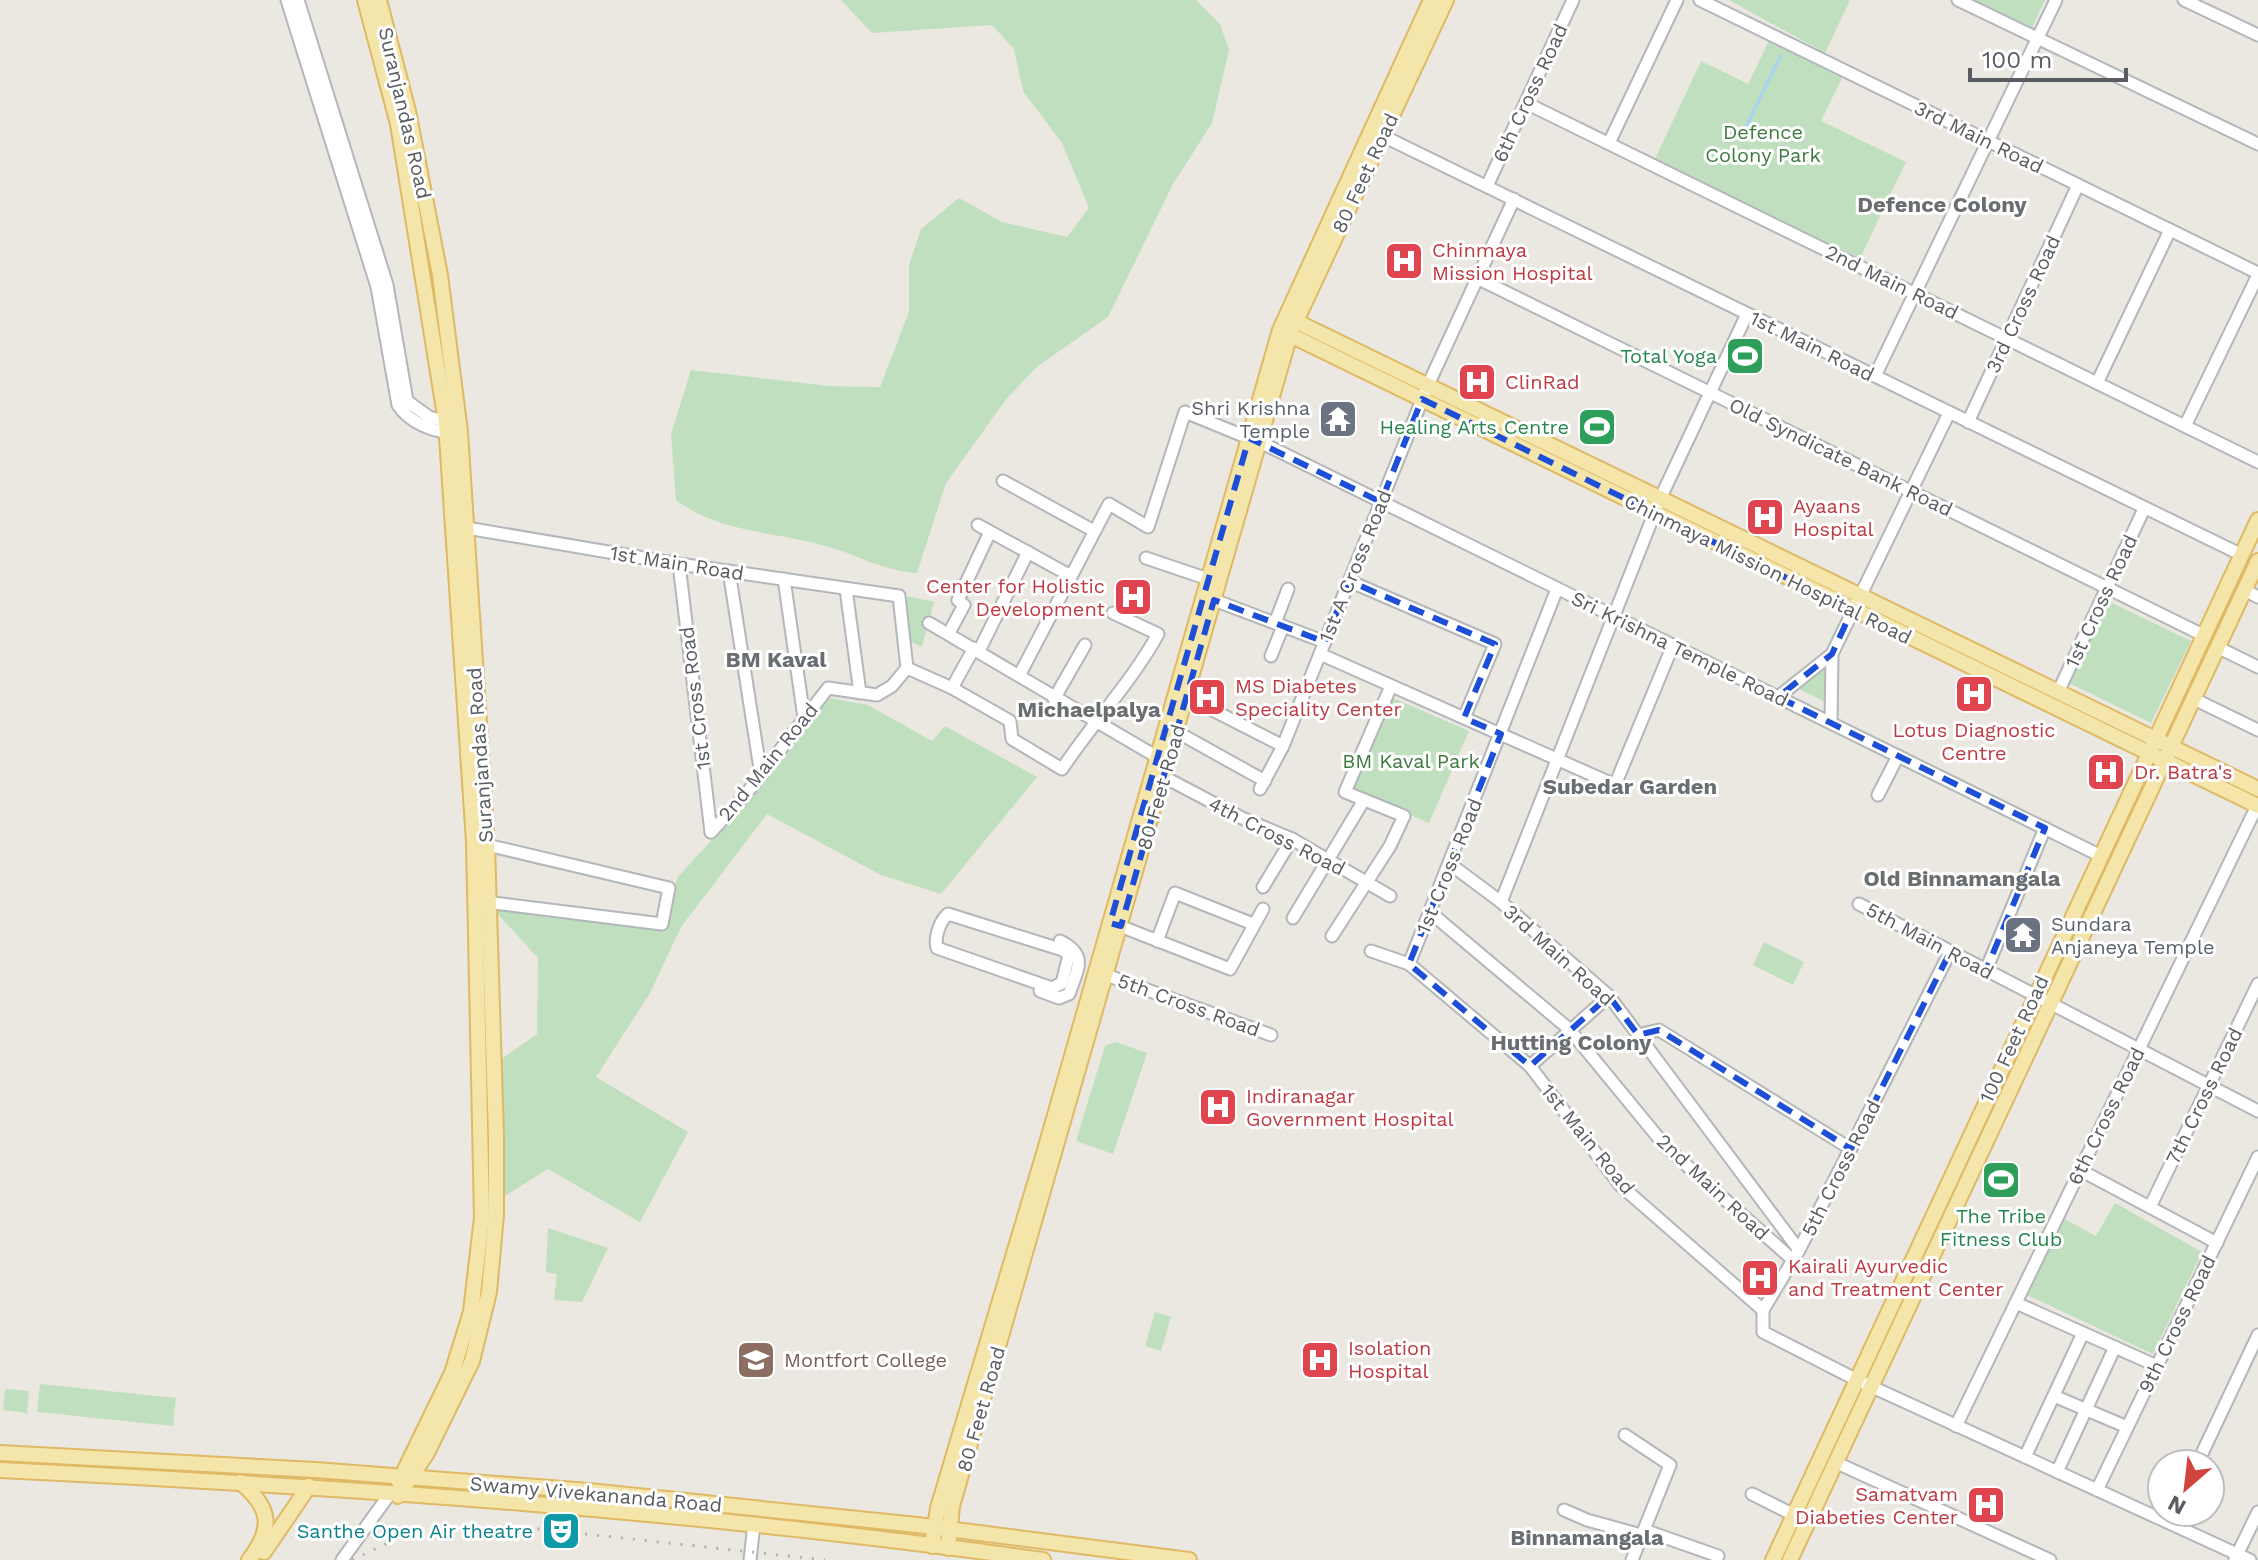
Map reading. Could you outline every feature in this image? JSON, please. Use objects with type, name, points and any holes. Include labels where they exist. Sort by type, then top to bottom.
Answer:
[{"type":"main road","name":"Suranjandas Road","points":[[365,0],[394,82]]},
{"type":"main road","name":"Suranjandas Road","points":[[379,0],[453,428],[487,845],[486,902],[496,1137],[496,1215],[489,1292],[472,1361],[427,1453],[394,1496]]},
{"type":"main road","name":"80 Feet Road","points":[[932,1546],[934,1528],[1098,978],[1164,777],[1287,325],[1339,214],[1431,0]]},
{"type":"main road","name":"80 Feet Road","points":[[1339,214],[1383,136],[1446,0]]},
{"type":"main road","name":"Chinmaya Mission Hospital Road","points":[[1287,325],[1859,595],[2058,692],[2153,747]]},
{"type":"main road","name":"Chinmaya Mission Hospital Road","points":[[1425,392],[1654,514],[1852,610],[2168,754],[2258,789]]},
{"type":"main road","name":"80 Feet Road","points":[[1115,924],[1157,757],[1208,579],[1254,440]]},
{"type":"main road","name":"100 Feet Road","points":[[1773,1560],[2258,520]]},
{"type":"main road","name":"Suranjandas Road","points":[[406,1480],[452,1373],[471,1312],[482,1217],[474,842],[460,528]]},
{"type":"main road","name":"100 Feet Road","points":[[1790,1560],[1874,1388],[2049,1003],[2217,647],[2251,594],[2258,561]]},
{"type":"main road","name":"Chinmaya Mission Hospital Road","points":[[2168,754],[2257,806]]},
{"type":"main road","name":"80 Feet Road","points":[[948,1548],[952,1506],[1098,978]]},
{"type":"main road","name":"Swamy Vivekananda Road","points":[[0,1453],[316,1470],[406,1480],[589,1491],[934,1528],[1189,1560]]},
{"type":"main road","name":"Swamy Vivekananda Road","points":[[0,1470],[309,1486],[394,1496],[526,1501],[754,1524],[1043,1560]]},
{"type":"main road","points":[[240,1482],[261,1502],[266,1515],[265,1540],[249,1560]]},
{"type":"main road","points":[[258,1560],[309,1486]]},
{"type":"street","points":[[287,0],[310,55]]},
{"type":"street","points":[[298,0],[310,55],[377,287],[398,405],[412,419],[453,428]]},
{"type":"street","name":"6th Cross Road","points":[[1487,186],[1573,0]]},
{"type":"street","points":[[1609,143],[1677,0]]},
{"type":"street","name":"3rd Main Road","points":[[1700,0],[2258,274]]},
{"type":"street","points":[[1958,0],[2258,144]]},
{"type":"street","points":[[1875,376],[2056,0]]},
{"type":"street","points":[[2184,0],[2258,35]]},
{"type":"street","name":"2nd Main Road","points":[[1526,103],[2258,462]]},
{"type":"street","name":"1st Main Road","points":[[1383,136],[2242,555]]},
{"type":"street","name":"3rd Cross Road","points":[[1968,422],[2078,185]]},
{"type":"street","points":[[1425,392],[1514,199]]},
{"type":"street","points":[[2097,383],[2170,230]]},
{"type":"street","points":[[2185,426],[2258,274]]},
{"type":"street","name":"Old Syndicate Bank Road","points":[[1477,278],[2205,636]]},
{"type":"street","points":[[1501,902],[1660,499],[1747,314]]},
{"type":"street","name":"1st A Cross Road","points":[[1177,732],[1263,785],[1283,746],[1425,392]]},
{"type":"street","points":[[1020,674],[1109,504],[1148,527],[1185,412],[1254,440]]},
{"type":"street","points":[[1831,723],[1832,654],[1949,413]]},
{"type":"street","name":"Sri Krishna Temple Road","points":[[1254,440],[2101,856]]},
{"type":"street","points":[[1003,481],[1094,531]]},
{"type":"street","name":"1st Cross Road","points":[[2058,692],[2144,509]]},
{"type":"street","points":[[978,525],[1071,576]]},
{"type":"street","name":"1st Main Road","points":[[460,528],[899,596],[907,668]]},
{"type":"street","points":[[949,633],[964,605],[958,600],[990,532]]},
{"type":"street","points":[[952,688],[977,649],[1028,552]]},
{"type":"street","points":[[1146,558],[1208,579]]},
{"type":"street","name":"1st Cross Road","points":[[679,564],[711,832]]},
{"type":"street","points":[[729,571],[761,775]]},
{"type":"street","points":[[784,579],[804,718]]},
{"type":"street","points":[[1349,581],[1495,644],[1464,718]]},
{"type":"street","points":[[846,589],[860,693]]},
{"type":"street","points":[[1271,656],[1288,589]]},
{"type":"street","name":"1st Cross Road","points":[[1409,964],[1557,589]]},
{"type":"street","points":[[1214,600],[1325,642]]},
{"type":"street","points":[[907,668],[952,688],[1010,721],[1012,739],[1062,769],[1093,722],[1139,669],[1158,634],[1113,613]]},
{"type":"street","points":[[929,623],[1157,757]]},
{"type":"street","points":[[1054,699],[1085,645]]},
{"type":"street","points":[[1320,654],[1615,785],[1673,645]]},
{"type":"street","points":[[2217,647],[2258,667]]},
{"type":"street","points":[[1778,697],[1832,654]]},
{"type":"street","name":"2nd Main Road","points":[[711,832],[761,775],[828,688],[877,695],[892,686],[907,668]]},
{"type":"street","points":[[1332,936],[1367,884],[1404,816],[1345,792],[1391,686]]},
{"type":"street","points":[[2194,699],[2258,730]]},
{"type":"street","points":[[1193,700],[1283,746]]},
{"type":"street","points":[[1878,795],[1898,756]]},
{"type":"street","name":"4th Cross Road","points":[[1164,777],[1242,818],[1292,839],[1390,896]]},
{"type":"street","points":[[1293,918],[1364,800]]},
{"type":"street","name":"6th Cross Road","points":[[1956,1426],[2257,806]]},
{"type":"street","points":[[1986,970],[2045,828]]},
{"type":"street","points":[[1263,887],[1292,839]]},
{"type":"street","points":[[486,902],[662,924],[669,888],[487,845]]},
{"type":"street","name":"3rd Main Road","points":[[1450,864],[1501,902],[1609,996],[1796,1255]]},
{"type":"street","points":[[1157,941],[1175,893],[1253,924]]},
{"type":"street","name":"5th Main Road","points":[[1859,904],[2258,1111]]},
{"type":"street","points":[[1115,924],[1230,969],[1263,909]]},
{"type":"street","name":"2nd Main Road","points":[[1431,913],[1569,1029],[1666,1147],[1796,1255]]},
{"type":"street","points":[[1039,990],[1063,997],[1069,994],[1070,973],[1069,955],[1063,950],[953,914],[943,919],[935,942],[943,952],[1052,988],[1058,988],[1070,973],[1077,951],[1060,941]]},
{"type":"street","name":"1st Main Road","points":[[1371,951],[1409,964],[1530,1066],[1620,1185],[1763,1310]]},
{"type":"street","name":"5th Cross Road","points":[[1763,1310],[1796,1255],[1950,952]]},
{"type":"street","name":"5th Cross Road","points":[[1070,973],[1098,978],[1271,1035]]},
{"type":"street","name":"7th Cross Road","points":[[2150,1207],[2258,984]]},
{"type":"street","points":[[1530,1066],[1609,996]]},
{"type":"street","points":[[1638,1035],[1659,1030],[1851,1149]]},
{"type":"street","name":"9th Cross Road","points":[[2097,1490],[2258,1157]]},
{"type":"street","points":[[2080,1170],[2217,1243]]},
{"type":"street","points":[[2016,1303],[2157,1366]]},
{"type":"street","points":[[1763,1310],[1763,1332],[1772,1339],[2057,1472],[2146,1508]]},
{"type":"street","points":[[2025,1457],[2083,1333]]},
{"type":"street","points":[[2205,1448],[2258,1335]]},
{"type":"street","points":[[2057,1472],[2115,1347]]},
{"type":"street","points":[[2054,1396],[2127,1427]]},
{"type":"street","points":[[1625,1435],[1670,1465],[1632,1560]]},
{"type":"street","points":[[1837,1463],[2050,1560]]},
{"type":"street","points":[[1752,1494],[1794,1515]]},
{"type":"street","points":[[342,1560],[394,1496]]},
{"type":"street","points":[[1564,1510],[1587,1520],[1718,1556]]},
{"type":"street","points":[[2236,1557],[2258,1512]]},
{"type":"street","points":[[750,1560],[754,1524]]},
{"type":"street","points":[[2189,1528],[2236,1557],[2250,1560]]},
{"type":"highlighted area","points":[[1422,399],[1852,610],[1832,654],[1778,697],[2045,828],[1986,970],[1950,952],[1851,1149],[1659,1030],[1638,1035],[1609,996],[1530,1066],[1409,964],[1501,734],[1464,718],[1495,644],[1349,581],[1325,642],[1214,600],[1121,926],[1110,923],[1249,438],[1381,502]]},
{"type":"green space","points":[[841,0],[1196,0],[1220,24],[1229,50],[1212,123],[1173,184],[1108,317],[1038,366],[1007,398],[946,483],[917,573],[883,566],[809,542],[730,526],[693,511],[676,500],[671,434],[691,370],[829,386],[880,387],[909,312],[909,265],[921,229],[959,198],[1002,222],[1067,237],[1089,208],[1062,143],[1023,91],[1014,49],[992,25],[872,33]]},
{"type":"green space","points":[[1729,0],[1850,0],[1825,53]]},
{"type":"green space","points":[[1974,0],[2045,0],[2032,28]]},
{"type":"green space","name":"Defence Colony Park","points":[[1769,41],[1842,78],[1821,121],[1906,162],[1860,258],[1655,159],[1701,61],[1748,84]]},
{"type":"green space","points":[[907,596],[934,602],[922,647],[907,640]]},
{"type":"green space","points":[[2108,601],[2191,641],[2151,723],[2069,683]]},
{"type":"green space","points":[[1824,662],[1829,664],[1825,702],[1795,687]]},
{"type":"green space","points":[[829,698],[868,705],[932,741],[945,726],[1037,777],[941,894],[881,875],[767,814],[681,927],[650,993],[596,1077],[688,1132],[640,1222],[548,1169],[503,1197],[500,1060],[537,1034],[538,958],[493,909],[665,930],[677,878],[760,787]]},
{"type":"green space","name":"BM Kaval Park","points":[[1393,698],[1469,731],[1429,823],[1353,791]]},
{"type":"green space","points":[[1764,942],[1804,962],[1793,985],[1753,965]]},
{"type":"green space","points":[[1116,1042],[1147,1053],[1113,1154],[1076,1141],[1105,1046]]},
{"type":"green space","points":[[2115,1203],[2202,1252],[2153,1354],[2025,1294],[2063,1218],[2096,1236]]},
{"type":"green space","points":[[548,1228],[608,1248],[582,1302],[554,1300],[557,1274],[546,1272]]},
{"type":"green space","points":[[1155,1312],[1171,1317],[1161,1351],[1145,1346]]},
{"type":"green space","points":[[40,1384],[176,1398],[173,1426],[37,1412]]},
{"type":"green space","points":[[5,1389],[29,1391],[27,1413],[3,1410]]},
{"type":"waterway","points":[[1744,131],[1781,55]]},
{"type":"railway","points":[[352,1560],[411,1532],[512,1526],[825,1560]]},
{"type":"place","name":"Chinmaya Mission Hospital","points":[[1404,261]]},
{"type":"place","name":"Total Yoga","points":[[1745,356]]},
{"type":"place","name":"ClinRad","points":[[1477,382]]},
{"type":"place","name":"Shri Krishna Temple","points":[[1338,419]]},
{"type":"place","name":"Healing Arts Centre","points":[[1597,427]]},
{"type":"place","name":"Ayaans Hospital","points":[[1765,517]]},
{"type":"place","name":"Center for Holistic Development","points":[[1133,597]]},
{"type":"place","name":"Lotus Diagnostic Centre","points":[[1974,694]]},
{"type":"place","name":"MS Diabetes Speciality Center","points":[[1207,697]]},
{"type":"place","name":"Dr. Batra's","points":[[2106,772]]},
{"type":"place","name":"Sundara Anjaneya Temple","points":[[2023,935]]},
{"type":"place","name":"Indiranagar Government Hospital","points":[[1218,1107]]},
{"type":"place","name":"The Tribe Fitness Club","points":[[2001,1180]]},
{"type":"place","name":"Kairali Ayurvedic and Treatment Center","points":[[1760,1278]]},
{"type":"place","name":"Montfort College","points":[[756,1360]]},
{"type":"place","name":"Isolation Hospital","points":[[1320,1360]]},
{"type":"place","name":"Samatvam Diabeties Center","points":[[1986,1505]]},
{"type":"place","name":"Santhe Open Air theatre","points":[[561,1531]]},
{"type":"district","name":"Defence Colony","points":[[1942,204]]},
{"type":"district","name":"BM Kaval","points":[[776,659]]},
{"type":"district","name":"Michaelpalya","points":[[1089,709]]},
{"type":"district","name":"Subedar Garden","points":[[1630,786]]},
{"type":"district","name":"Old Binnamangala","points":[[1962,878]]},
{"type":"district","name":"Hutting Colony","points":[[1571,1042]]},
{"type":"district","name":"Binnamangala","points":[[1587,1537]]}]
